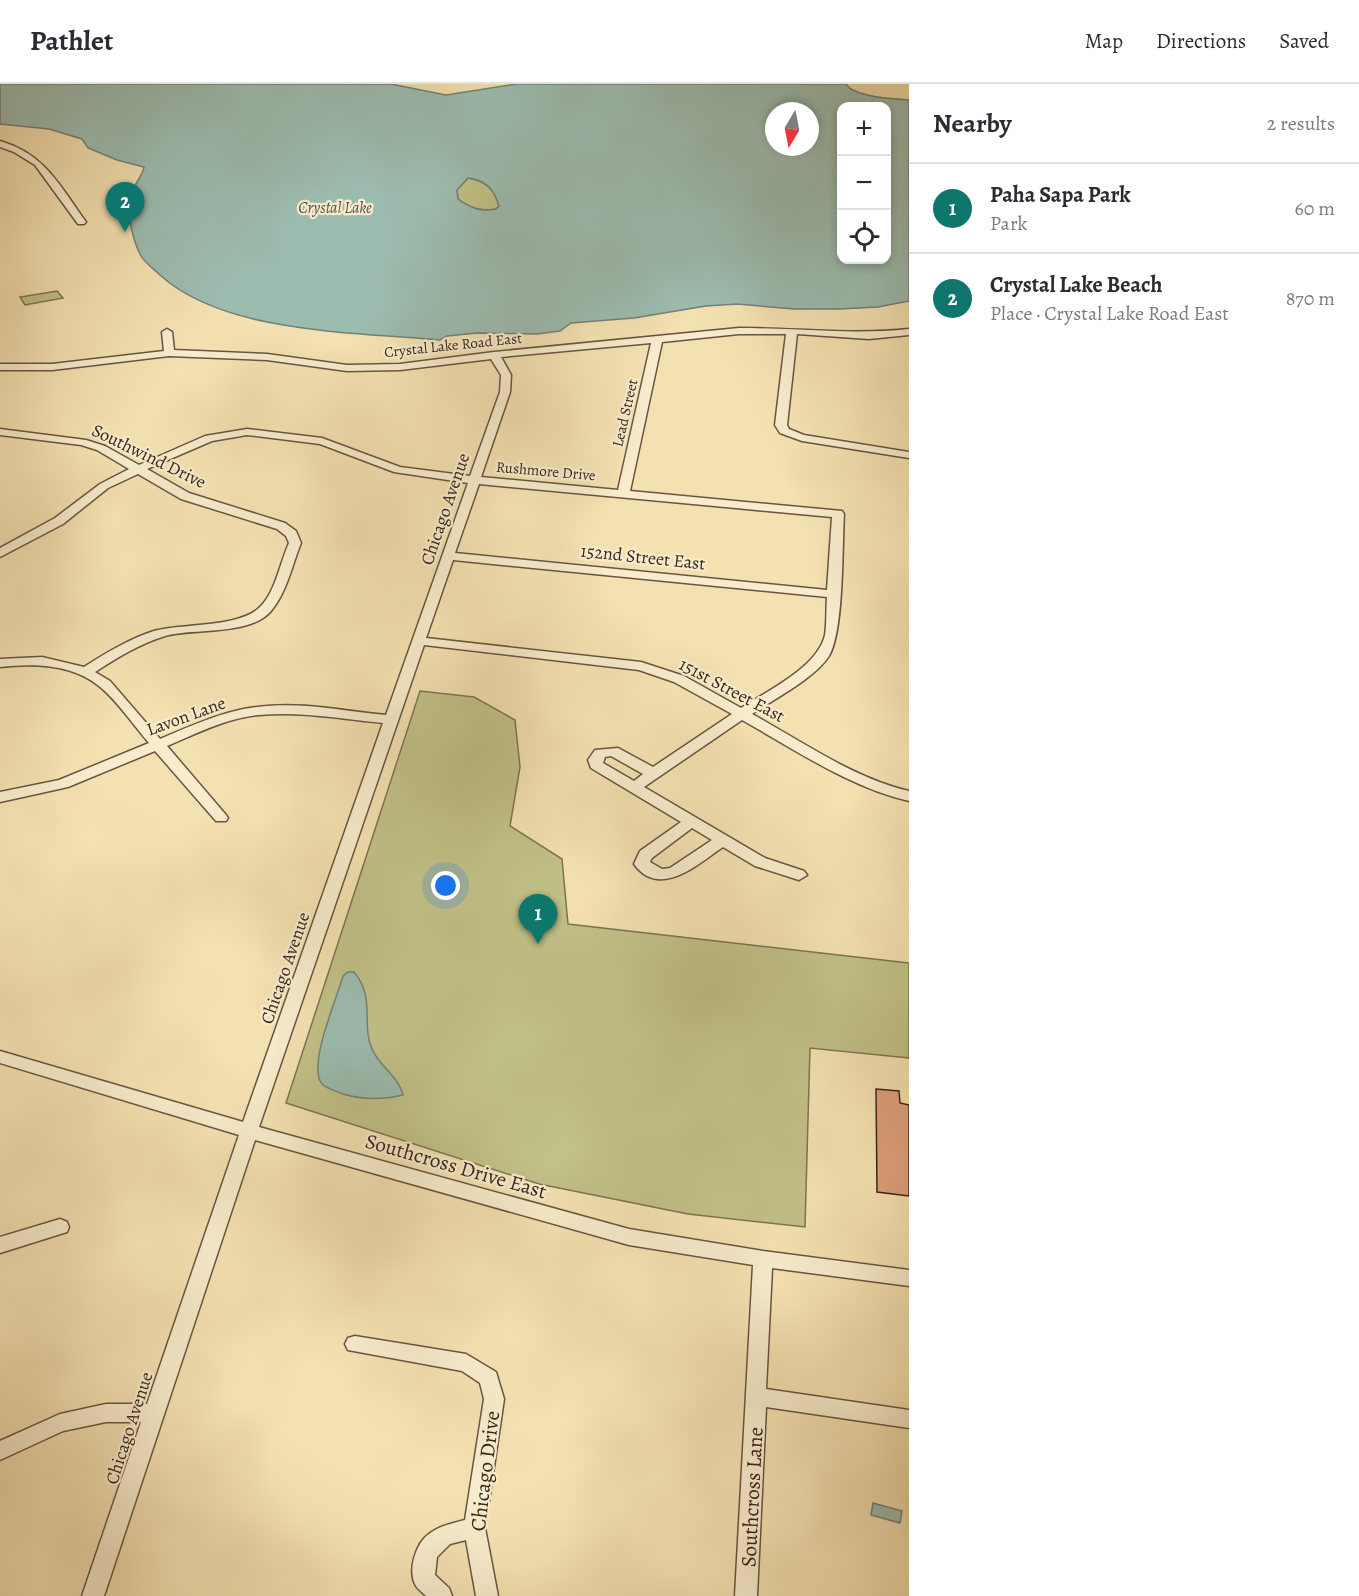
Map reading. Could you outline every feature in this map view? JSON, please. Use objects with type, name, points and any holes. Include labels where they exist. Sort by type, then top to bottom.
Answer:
[{"type":"street","points":[[0,144],[17,150],[38,163],[81,222]]},
{"type":"street","name":"Crystal Lake Road East","points":[[0,367],[52,367],[169,353],[237,354],[320,365],[376,368],[428,365],[494,355],[739,331],[792,331],[869,336],[904,333]]},
{"type":"street","points":[[792,331],[781,425],[790,435],[909,455]]},
{"type":"street","points":[[167,332],[169,353]]},
{"type":"street","points":[[904,333],[909,344]]},
{"type":"street","name":"Lead Street","points":[[623,494],[657,339]]},
{"type":"street","name":"Chicago Avenue","points":[[93,1596],[249,1131],[505,392],[506,375],[494,355]]},
{"type":"street","name":"Southwind Drive","points":[[0,432],[82,442],[101,448],[185,496],[281,526],[292,534],[295,543],[270,604],[261,613],[241,621],[159,635],[128,645],[87,671]]},
{"type":"street","name":"Rushmore Drive","points":[[0,553],[59,521],[104,486],[136,470],[209,438],[247,432],[322,441],[398,470],[475,480],[838,514],[834,594]]},
{"type":"street","name":"152nd Street East","points":[[449,556],[834,594]]},
{"type":"street","points":[[634,788],[652,773],[808,670],[823,656],[831,636],[834,594]]},
{"type":"street","name":"151st Street East","points":[[419,641],[641,666],[679,679],[859,779],[883,790],[909,796]]},
{"type":"street","points":[[0,663],[21,659],[49,662],[87,671],[105,684],[221,818]]},
{"type":"street","name":"Lavon Lane","points":[[0,797],[63,784],[218,720],[257,711],[295,710],[392,720]]},
{"type":"street","points":[[652,773],[613,752],[597,756],[596,765],[721,841],[760,862],[799,875]]},
{"type":"street","points":[[690,822],[645,855],[642,864],[659,874],[674,873],[721,841]]},
{"type":"street","name":"Southcross Drive East","points":[[0,1057],[249,1131],[629,1238],[763,1259],[909,1278]]},
{"type":"street","points":[[0,1245],[60,1227]]},
{"type":"street","name":"Southcross Lane","points":[[746,1596],[763,1259]]},
{"type":"street","name":"Chicago Drive","points":[[355,1344],[466,1363],[489,1378],[494,1399],[474,1528],[487,1596]]},
{"type":"street","points":[[757,1398],[909,1419]]},
{"type":"street","points":[[0,1451],[60,1423],[106,1413],[155,1413]]},
{"type":"street","points":[[441,1596],[424,1579],[423,1560],[432,1544],[448,1533],[474,1528]]},
{"type":"green space","points":[[468,178],[488,186],[499,206],[496,209],[481,210],[458,199],[457,190]]},
{"type":"green space","points":[[57,291],[63,298],[25,305],[20,297]]},
{"type":"green space","points":[[420,691],[474,697],[515,720],[520,767],[510,826],[562,859],[568,924],[909,963],[909,1058],[810,1048],[805,1227],[688,1214],[539,1184],[286,1103]]},
{"type":"water","name":"Crystal Lake","points":[[0,84],[391,84],[446,95],[516,84],[846,84],[865,95],[909,100],[909,301],[878,307],[839,309],[794,309],[737,304],[706,306],[634,318],[571,323],[560,331],[537,334],[477,333],[447,336],[440,340],[293,327],[219,309],[187,294],[160,275],[143,259],[132,233],[130,220],[129,201],[144,167],[117,160],[88,148],[82,139],[49,129],[0,124]],"holes":[[[468,178],[488,186],[499,206],[496,209],[481,210],[458,199],[457,190]]]},
{"type":"water","points":[[348,972],[354,972],[365,992],[369,1040],[372,1049],[403,1095],[388,1098],[365,1098],[343,1094],[322,1084],[318,1075],[320,1048],[343,976]]},
{"type":"water","points":[[873,1503],[902,1511],[900,1523],[871,1515]]},
{"type":"building","points":[[876,1089],[899,1091],[900,1103],[909,1105],[909,1196],[877,1192]]},
{"type":"place","name":"Crystal Lake Beach","points":[[125,232]]},
{"type":"place","name":"Paha Sapa Park","points":[[538,944]]}]
